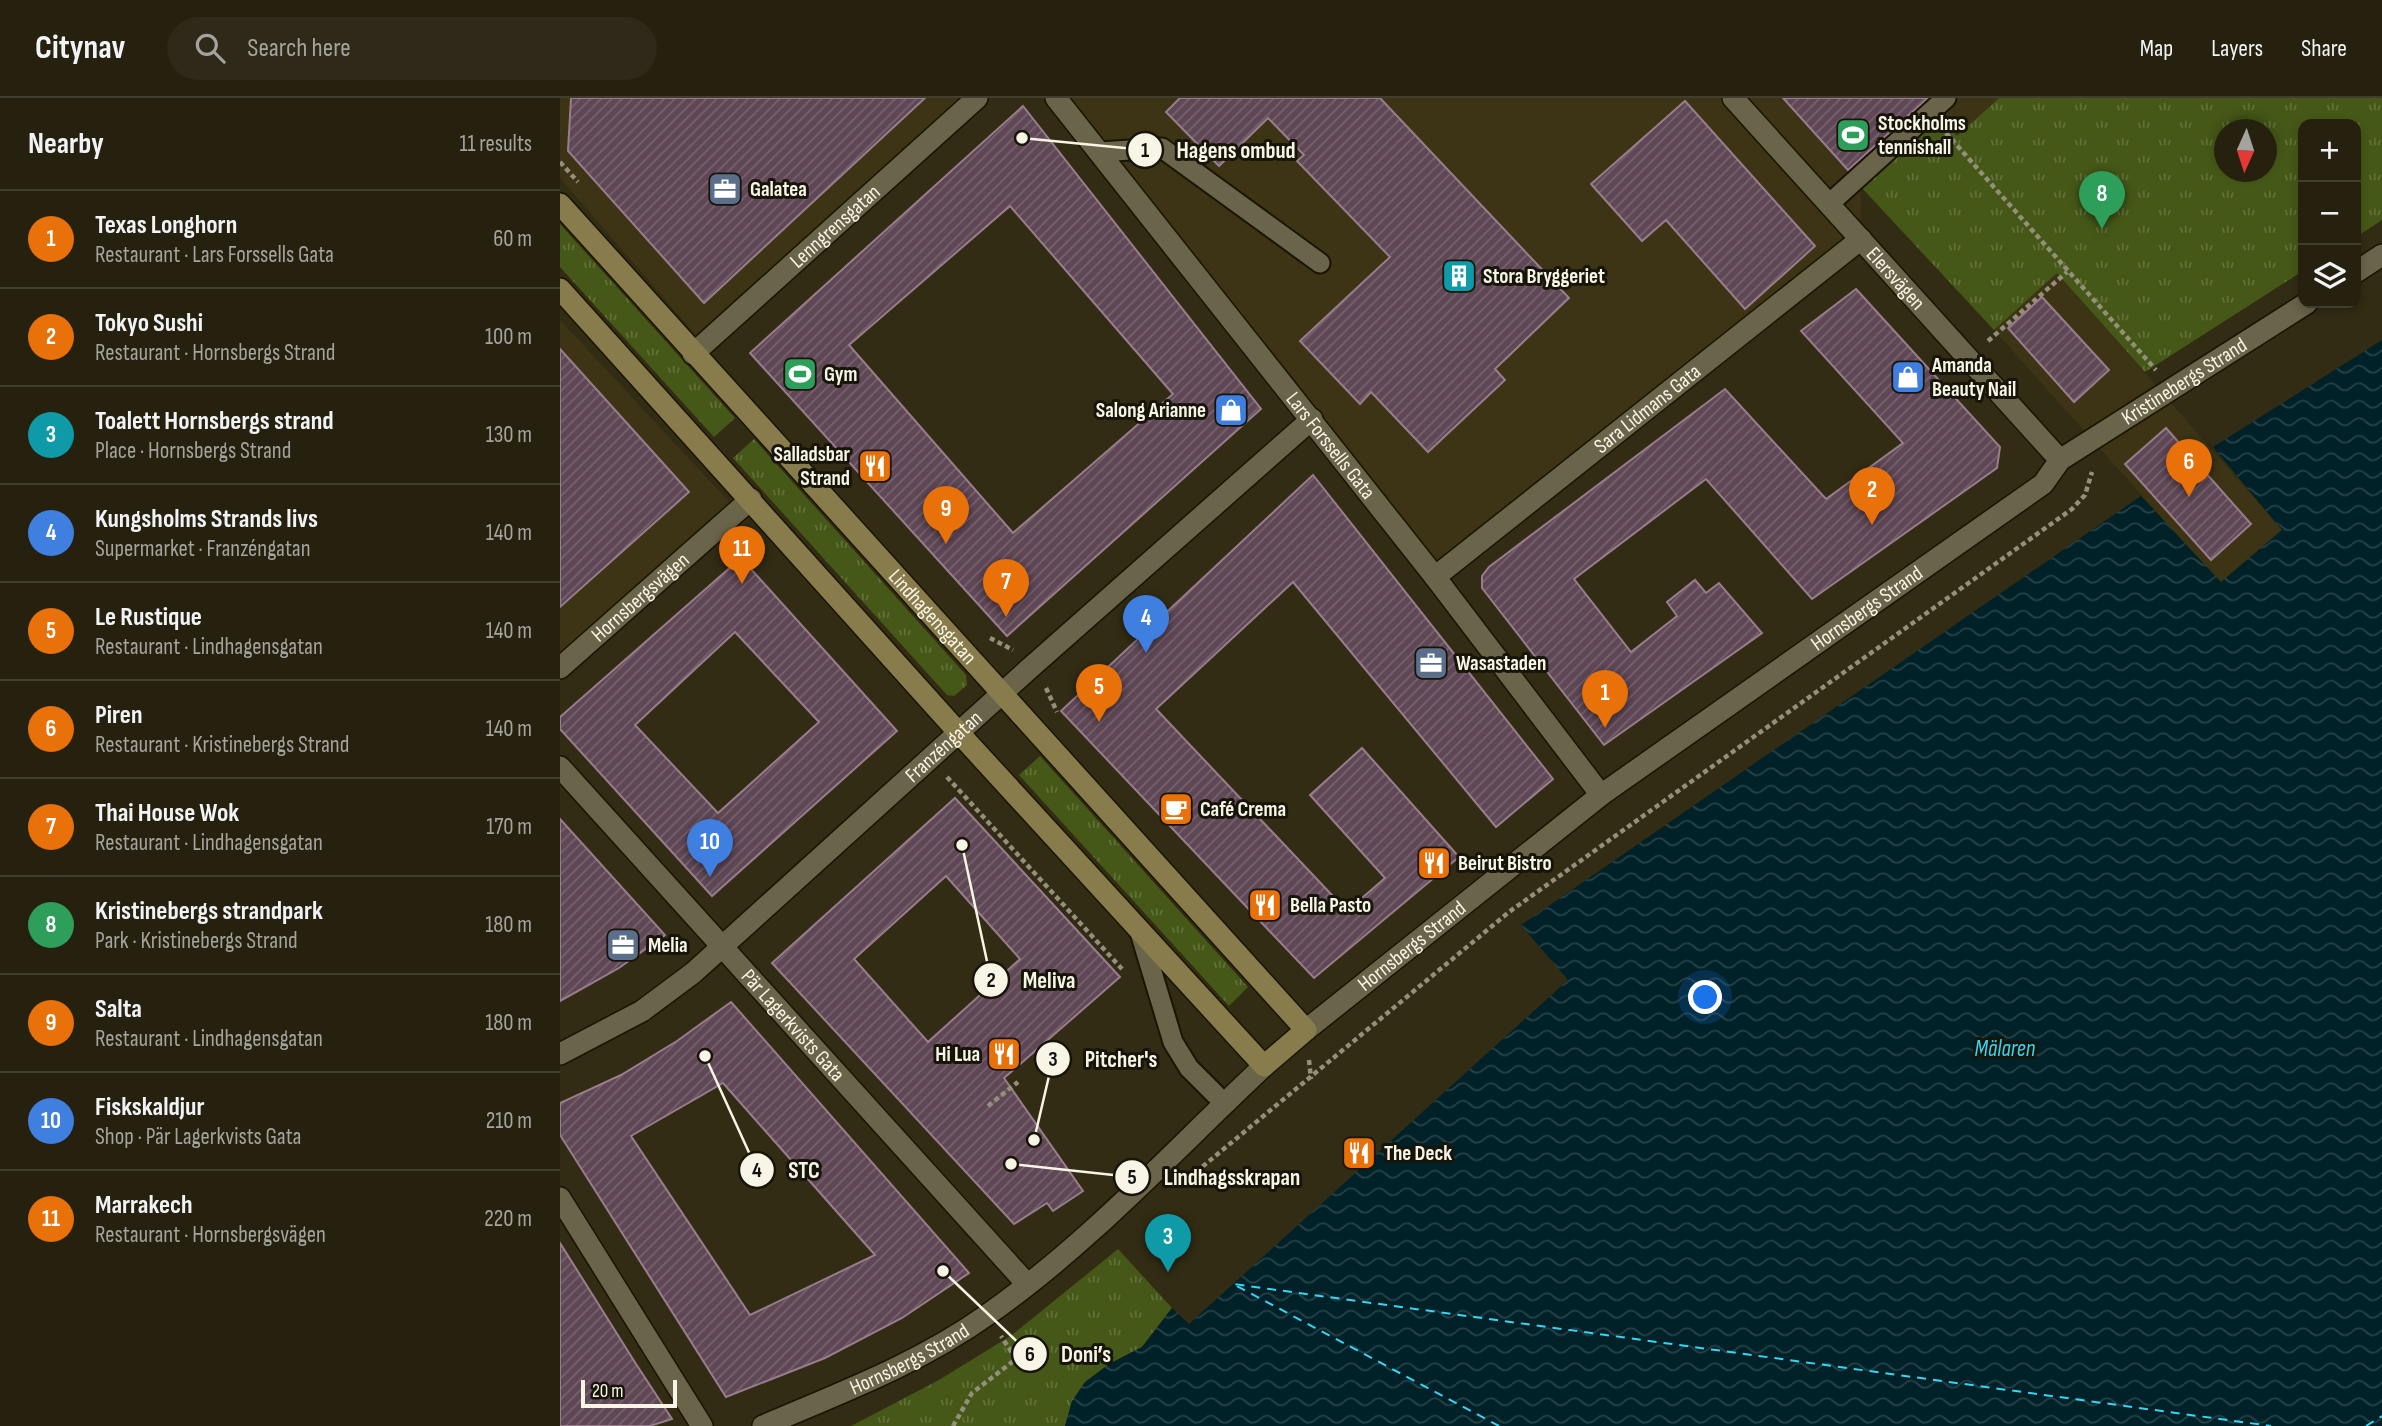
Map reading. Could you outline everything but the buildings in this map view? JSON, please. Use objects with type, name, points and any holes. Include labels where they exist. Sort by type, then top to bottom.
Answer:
[{"type":"street","name":"Lenngrensgatan","points":[[693,354],[977,98]]},
{"type":"street","name":"Lars Forssells Gata","points":[[1056,98],[1435,576],[1601,794]]},
{"type":"street","name":"Elersvägen","points":[[1733,98],[2060,460]]},
{"type":"street","name":"Lindhagensgatan","points":[[560,204],[1306,1030]]},
{"type":"street","name":"Sara Lidmans Gata","points":[[1435,576],[1861,239]]},
{"type":"street","points":[[2361,269],[2382,255]]},
{"type":"street","points":[[560,289],[959,733],[1264,1066]]},
{"type":"street","name":"Kristinebergs Strand","points":[[2060,460],[2299,308]]},
{"type":"street","name":"Franzéngatan","points":[[560,1054],[642,1011],[693,973],[1312,419]]},
{"type":"street","name":"Hornsbergs Strand","points":[[763,1426],[904,1366],[987,1315],[1118,1207],[1264,1066],[1306,1030],[1601,794],[2043,484],[2060,460]]},
{"type":"street","name":"Hornsbergsvägen","points":[[560,668],[751,499]]},
{"type":"street","name":"Pär Lagerkvists Gata","points":[[560,767],[1027,1284]]},
{"type":"street","points":[[560,1198],[702,1426]]},
{"type":"lane","points":[[1829,204],[1947,98]]},
{"type":"lane","points":[[1099,152],[1162,148],[1320,263]]},
{"type":"lane","points":[[1138,928],[1173,1042],[1189,1068],[1224,1104]]},
{"type":"path","points":[[1939,125],[2173,389]]},
{"type":"path","points":[[1988,341],[2067,272]]},
{"type":"path","name":"Hornsbergs Strand","points":[[1311,1080],[1509,912],[2072,509],[2085,495],[2092,472],[2086,445]]},
{"type":"path","points":[[955,785],[1126,976]]},
{"type":"path","points":[[988,1106],[1018,1082]]},
{"type":"path","points":[[953,1426],[972,1393],[1016,1359],[1001,1335]]},
{"type":"shaded area","points":[[560,98],[969,98],[700,340],[560,178]]},
{"type":"shaded area","points":[[1060,98],[1999,98],[1957,136],[1939,116],[1861,187],[1860,238],[1437,578]]},
{"type":"shaded area","points":[[2057,272],[2282,530],[2220,583],[1994,330]]},
{"type":"shaded area","points":[[560,320],[736,509],[560,664]]},
{"type":"green space","points":[[1999,98],[2382,98],[2382,220],[2361,234],[2361,119],[2298,119],[2298,274],[2145,372],[2057,273],[1994,330],[1861,187],[1939,116],[1957,136]]},
{"type":"green space","points":[[560,224],[735,418],[714,437],[560,267]]},
{"type":"green space","points":[[754,439],[966,675],[967,685],[954,696],[947,695],[733,458]]},
{"type":"green space","points":[[1040,756],[1248,987],[1229,1006],[1019,775]]},
{"type":"green space","points":[[1118,1249],[1172,1308],[1142,1347],[1109,1364],[1072,1401],[1065,1426],[851,1426],[939,1380],[1012,1335]]},
{"type":"water","name":"Mälaren","points":[[2382,340],[2382,1426],[1065,1426],[1072,1401],[1085,1382],[1109,1364],[1142,1347],[1172,1308],[1189,1324],[1568,980],[1521,925],[2141,496],[2221,582],[2282,530],[2213,447]]},
{"type":"ferry route","points":[[1499,1426],[1233,1284],[2271,1426]]},
{"type":"ferry route","points":[[2366,1426],[2382,1416]]},
{"type":"place","name":"Stockholms tennishall","points":[[1853,135]]},
{"type":"place","name":"Hagens ombud","points":[[1022,138]]},
{"type":"place","name":"Galatea","points":[[725,189]]},
{"type":"place","name":"Kristinebergs strandpark","points":[[2102,229]]},
{"type":"place","name":"Stora Bryggeriet","points":[[1459,276]]},
{"type":"place","name":"Gym","points":[[800,374]]},
{"type":"place","name":"Amanda Beauty Nail","points":[[1908,377]]},
{"type":"place","name":"Salong Arianne","points":[[1231,410]]},
{"type":"place","name":"Salladsbar Strand","points":[[875,466]]},
{"type":"place","name":"Piren","points":[[2189,497]]},
{"type":"place","name":"Tokyo Sushi","points":[[1872,525]]},
{"type":"place","name":"Salta","points":[[946,544]]},
{"type":"place","name":"Marrakech","points":[[742,584]]},
{"type":"place","name":"Thai House Wok","points":[[1006,617]]},
{"type":"place","name":"Kungsholms Strands livs","points":[[1146,653]]},
{"type":"place","name":"Wasastaden","points":[[1431,663]]},
{"type":"place","name":"Le Rustique","points":[[1099,722]]},
{"type":"place","name":"Texas Longhorn","points":[[1605,728]]},
{"type":"place","name":"Café Crema","points":[[1176,809]]},
{"type":"place","name":"Meliva","points":[[962,845]]},
{"type":"place","name":"Beirut Bistro","points":[[1434,863]]},
{"type":"place","name":"Fiskskaldjur","points":[[710,877]]},
{"type":"place","name":"Bella Pasto","points":[[1265,905]]},
{"type":"place","name":"Melia","points":[[623,945]]},
{"type":"place","name":"Hi Lua","points":[[1004,1054]]},
{"type":"place","name":"STC","points":[[705,1056]]},
{"type":"place","name":"Pitcher's","points":[[1034,1140]]},
{"type":"place","name":"The Deck","points":[[1359,1153]]},
{"type":"place","name":"Lindhagsskrapan","points":[[1011,1164]]},
{"type":"place","name":"Doni’s","points":[[943,1271]]},
{"type":"place","name":"Toalett Hornsbergs strand","points":[[1168,1272]]}]
